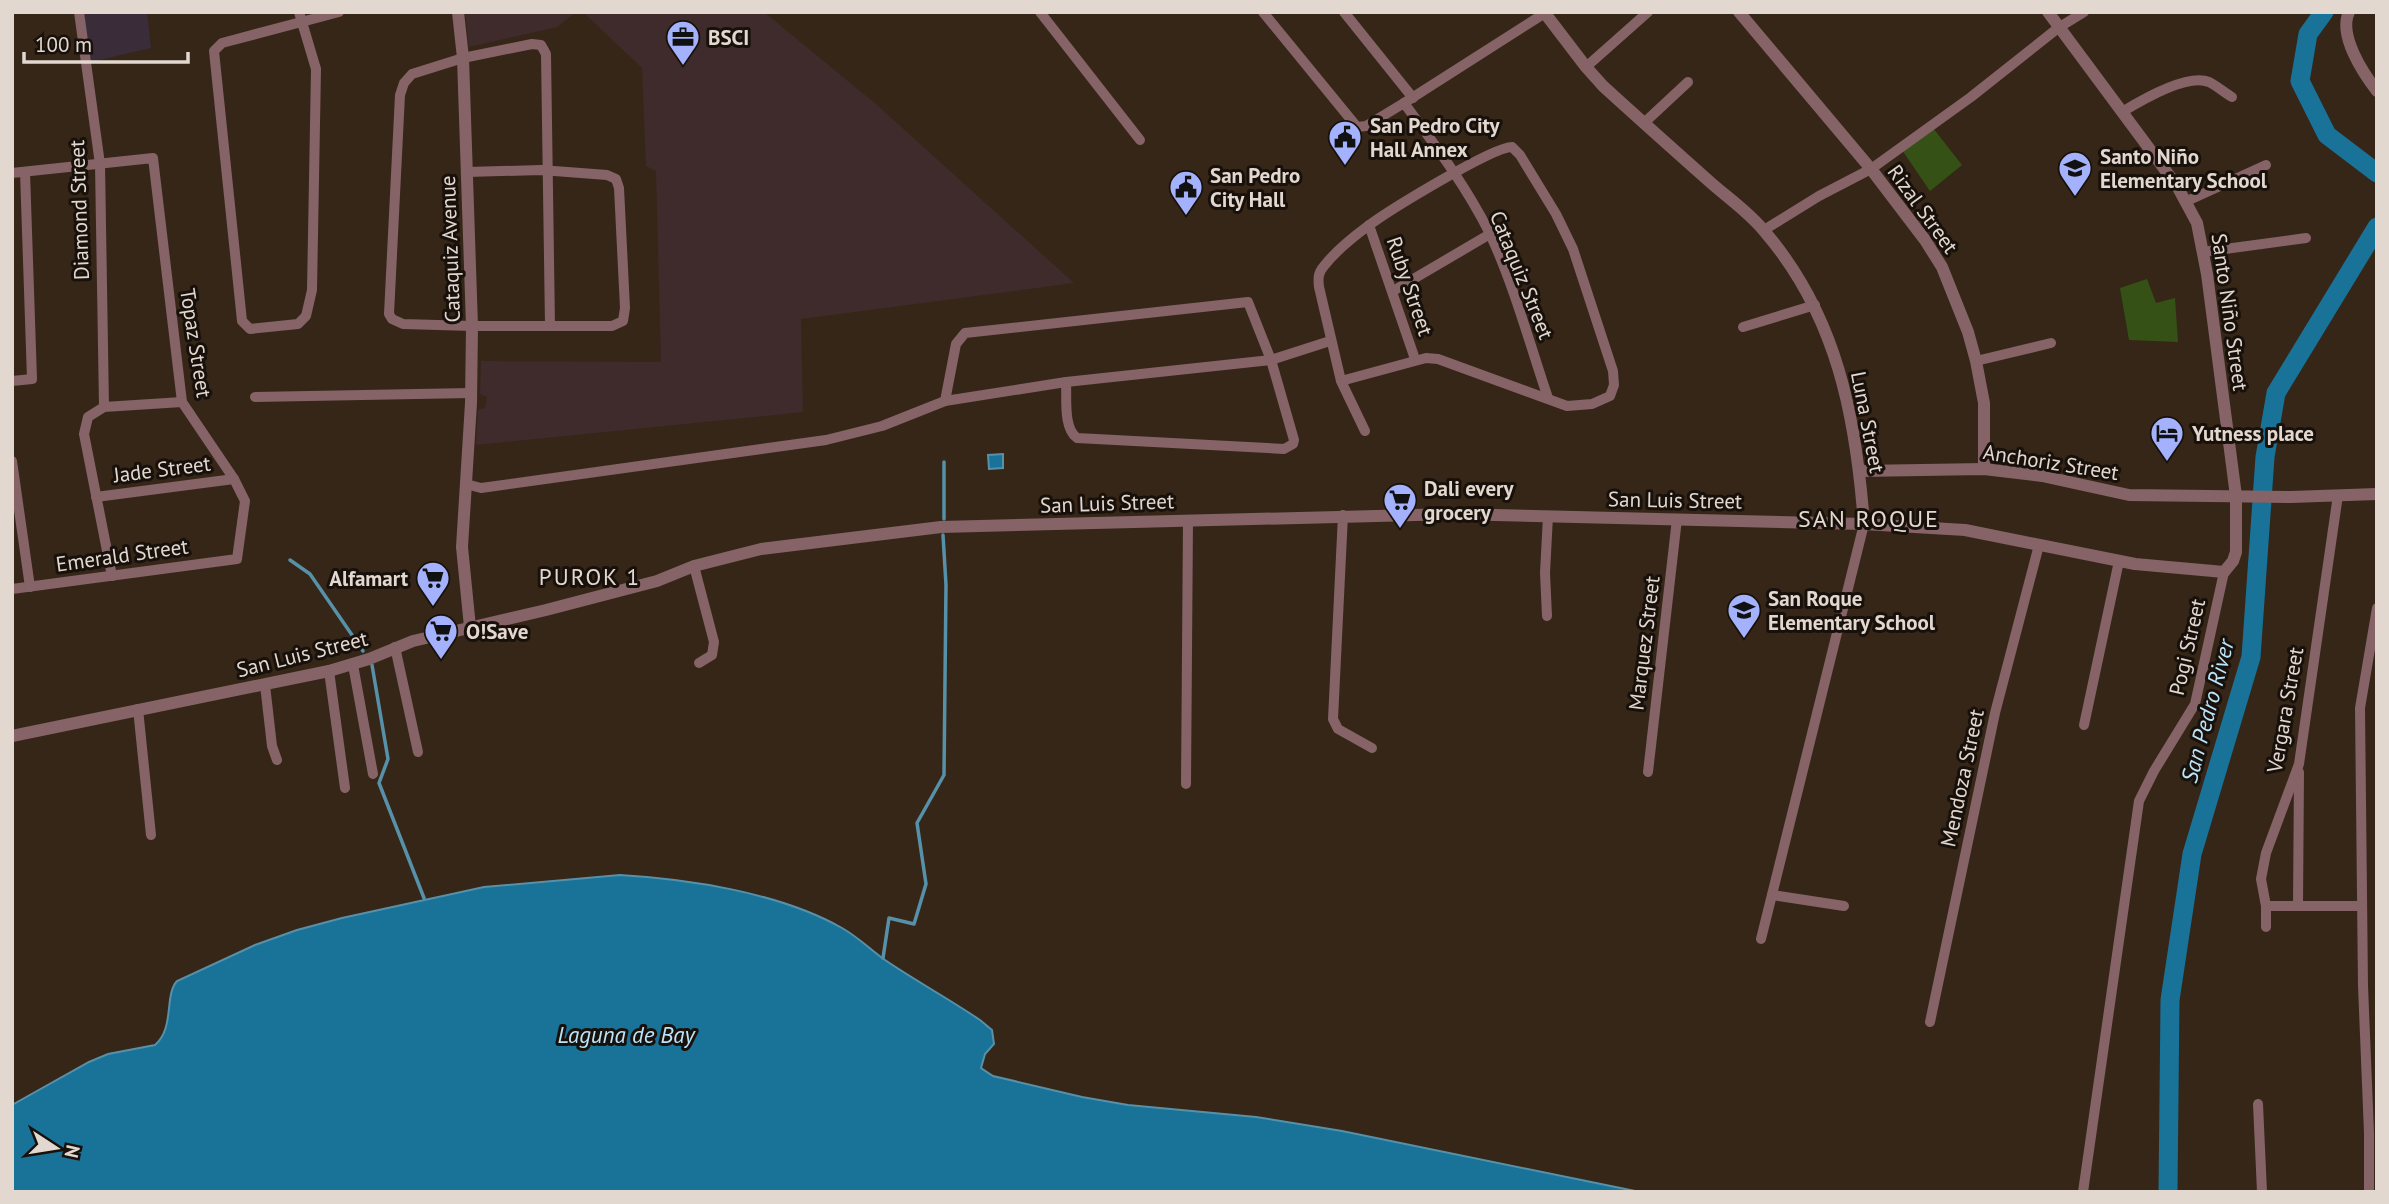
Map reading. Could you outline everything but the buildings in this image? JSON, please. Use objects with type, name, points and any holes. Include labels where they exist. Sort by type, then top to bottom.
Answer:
[{"type":"street","name":"Diamond Street","points":[[79,12],[100,164],[104,407]]},
{"type":"street","points":[[301,17],[316,69],[309,306],[306,316],[298,324],[250,329],[242,321],[214,51],[222,43],[301,17],[339,12]]},
{"type":"street","name":"Cataquiz Avenue","points":[[458,12],[463,58],[472,326],[462,547],[470,627]]},
{"type":"street","points":[[1040,12],[1140,140]]},
{"type":"street","points":[[1263,12],[1357,127],[1366,126],[1545,13]]},
{"type":"street","name":"Cataquiz Street","points":[[1344,12],[1408,100],[1455,172],[1490,233],[1548,398]]},
{"type":"street","points":[[1586,68],[1648,12]]},
{"type":"street","name":"Rizal Street","points":[[1739,12],[1871,169],[1942,267],[1968,332],[1976,361],[1984,403],[1984,469]]},
{"type":"street","name":"Santo Niño Street","points":[[2048,12],[2187,201],[2197,223],[2242,496],[2236,552],[2224,572]]},
{"type":"street","points":[[1764,230],[1819,196],[1871,169],[2084,12]]},
{"type":"street","points":[[2349,12],[2346,29],[2357,63],[2377,91]]},
{"type":"street","name":"Luna Street","points":[[1545,13],[1586,68],[1764,230],[1797,273],[1815,304],[1829,339],[1847,400],[1860,471],[1864,524],[1761,939]]},
{"type":"street","points":[[467,172],[548,170],[607,175],[616,179],[619,188],[625,308],[622,321],[612,326],[550,326],[472,326],[403,324],[392,319],[388,307],[401,89],[412,74],[463,58],[531,44],[541,45],[545,50],[548,170],[550,326]]},
{"type":"street","points":[[2122,113],[2167,89],[2198,81],[2208,82],[2232,97]]},
{"type":"street","points":[[1644,123],[1688,82]]},
{"type":"street","points":[[1341,382],[1415,359],[1437,359],[1567,406],[1592,404],[1610,396],[1614,385],[1613,371],[1573,249],[1556,214],[1520,155],[1512,147],[1501,148],[1455,172],[1368,225],[1326,263],[1319,274],[1319,287],[1341,382],[1365,430]]},
{"type":"street","name":"Topaz Street","points":[[100,164],[153,158],[182,402],[234,479],[245,501],[237,559]]},
{"type":"street","points":[[12,173],[100,164]]},
{"type":"street","points":[[2187,201],[2266,164]]},
{"type":"street","points":[[12,381],[32,379],[25,172]]},
{"type":"street","name":"Ruby Street","points":[[1368,225],[1415,359]]},
{"type":"street","points":[[1393,291],[1490,233]]},
{"type":"street","points":[[2203,252],[2306,238]]},
{"type":"street","points":[[945,401],[956,344],[961,336],[971,331],[1248,302],[1271,360],[1295,435],[1293,444],[1284,449],[1077,438],[1073,436],[1069,426],[1066,382]]},
{"type":"street","points":[[1743,327],[1815,304]]},
{"type":"street","points":[[466,484],[481,488],[826,440],[882,426],[945,401],[1066,382],[1271,360],[1330,341]]},
{"type":"street","points":[[1976,361],[2051,343]]},
{"type":"street","points":[[255,397],[471,393]]},
{"type":"street","points":[[112,576],[84,434],[88,417],[104,407],[182,402]]},
{"type":"street","points":[[12,461],[30,587]]},
{"type":"street","name":"Anchoriz Street","points":[[1860,471],[1984,469],[2042,476],[2129,495],[2291,497],[2377,494]]},
{"type":"street","name":"Jade Street","points":[[96,497],[234,479]]},
{"type":"street","name":"Vergara Street","points":[[2266,927],[2266,906],[2260,879],[2299,764],[2338,495]]},
{"type":"street","name":"San Luis Street","points":[[12,736],[329,671],[353,665],[395,647],[657,581],[694,566],[761,550],[941,527],[1454,514],[1864,524],[1965,530],[2119,561],[2224,572]]},
{"type":"street","points":[[1343,515],[1333,719],[1338,729],[1372,748]]},
{"type":"street","points":[[1547,615],[1545,573],[1548,516]]},
{"type":"street","name":"Marquez Street","points":[[1648,772],[1677,519]]},
{"type":"street","points":[[1186,784],[1188,520]]},
{"type":"street","name":"Mendoza Street","points":[[1930,1022],[1995,713],[2039,545]]},
{"type":"street","name":"Emerald Street","points":[[12,589],[237,559]]},
{"type":"street","points":[[2084,724],[2119,561]]},
{"type":"street","points":[[694,566],[714,642],[712,655],[699,663]]},
{"type":"street","name":"Pogi Street","points":[[2083,1192],[2139,801],[2194,704],[2224,572]]},
{"type":"street","points":[[2369,1192],[2363,986],[2360,708],[2377,608]]},
{"type":"street","points":[[395,647],[418,752]]},
{"type":"street","points":[[353,665],[373,774]]},
{"type":"street","points":[[329,671],[345,788]]},
{"type":"street","points":[[265,685],[272,746],[277,760]]},
{"type":"street","points":[[138,709],[151,835]]},
{"type":"street","points":[[2298,905],[2299,764]]},
{"type":"street","points":[[1772,895],[1844,906]]},
{"type":"street","points":[[2266,906],[2362,906]]},
{"type":"street","points":[[2363,986],[2377,986]]},
{"type":"street","points":[[2258,1104],[2262,1192]]},
{"type":"shaded area","points":[[83,12],[147,12],[151,48],[91,62]]},
{"type":"shaded area","points":[[465,12],[576,12],[557,27],[469,47]]},
{"type":"shaded area","points":[[583,12],[764,12],[877,105],[1074,283],[801,319],[803,412],[476,445],[478,410],[485,408],[487,397],[480,394],[481,361],[661,362],[656,171],[646,166],[642,68]]},
{"type":"green space","points":[[1933,128],[1962,165],[1930,191],[1902,150]]},
{"type":"green space","points":[[2147,279],[2156,303],[2175,298],[2178,342],[2129,340],[2120,288]]},
{"type":"water","points":[[1003,454],[1003,468],[989,469],[988,455]]},
{"type":"water","name":"Laguna de Bay","points":[[620,875],[676,880],[734,890],[791,906],[842,928],[885,960],[992,1030],[994,1044],[985,1054],[981,1068],[993,1076],[1128,1105],[1256,1117],[1342,1131],[1640,1192],[12,1192],[12,1105],[108,1054],[155,1045],[165,1030],[171,995],[177,981],[255,945],[342,918],[484,887]]},
{"type":"waterway","name":"San Pedro River","points":[[2324,12],[2308,34],[2300,81],[2327,135],[2377,173]]},
{"type":"waterway","name":"San Pedro River","points":[[2168,1192],[2170,1000],[2192,854],[2251,657],[2265,457],[2276,393],[2377,227]]},
{"type":"waterway","points":[[944,462],[944,519]]},
{"type":"waterway","points":[[883,958],[889,918],[914,924],[926,884],[917,823],[944,775],[946,585],[943,535]]},
{"type":"waterway","points":[[290,560],[310,574],[363,651]]},
{"type":"waterway","points":[[372,665],[388,759],[379,783],[424,898]]},
{"type":"place","name":"BSCI","points":[[683,67]]},
{"type":"place","name":"San Pedro City Hall Annex","points":[[1345,167]]},
{"type":"place","name":"Santo Niño Elementary School","points":[[2075,198]]},
{"type":"place","name":"San Pedro City Hall","points":[[1186,217]]},
{"type":"place","name":"Yutness place","points":[[2167,463]]},
{"type":"place","name":"Dali every grocery","points":[[1400,530]]},
{"type":"place","name":"Alfamart","points":[[433,608]]},
{"type":"place","name":"San Roque Elementary School","points":[[1744,640]]},
{"type":"place","name":"O!Save","points":[[441,661]]},
{"type":"district","name":"SAN ROQUE","points":[[1869,518]]},
{"type":"district","name":"PUROK 1","points":[[590,576]]}]
